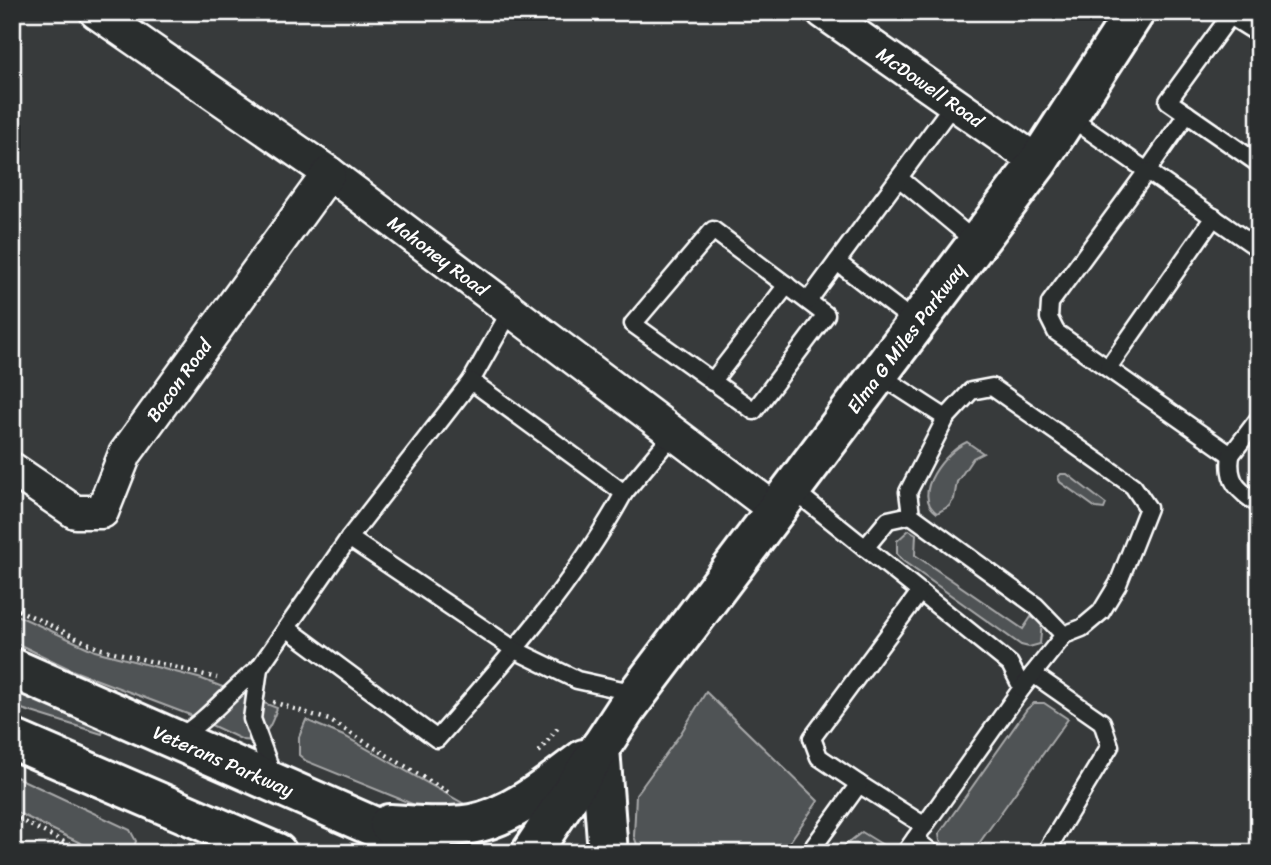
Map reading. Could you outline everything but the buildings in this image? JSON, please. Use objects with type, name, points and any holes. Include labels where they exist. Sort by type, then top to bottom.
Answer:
[{"type":"main road","name":"Elma G Miles Parkway","points":[[531,853],[664,657],[1038,162],[1135,12]]},
{"type":"main road","name":"Veterans Parkway","points":[[12,668],[434,853]]},
{"type":"main road","points":[[12,739],[277,853]]},
{"type":"main road","points":[[365,822],[428,827],[472,824],[493,817],[551,783],[600,748]]},
{"type":"main road","points":[[600,748],[608,853]]},
{"type":"street","name":"Mahoney Road","points":[[96,12],[329,173],[674,433],[782,498]]},
{"type":"street","name":"McDowell Road","points":[[823,12],[1038,162]]},
{"type":"street","name":"Bacon Road","points":[[12,469],[75,512],[102,512],[125,454],[329,173]]},
{"type":"lane","points":[[1258,13],[1230,16],[1168,101],[1259,164]]},
{"type":"lane","points":[[1230,16],[1259,34]]},
{"type":"lane","points":[[808,301],[954,103]]},
{"type":"lane","points":[[1186,114],[1050,303],[1049,318],[1056,332],[1231,455]]},
{"type":"lane","points":[[1068,116],[1259,249]]},
{"type":"lane","points":[[899,178],[977,243]]},
{"type":"lane","points":[[1108,368],[1214,217]]},
{"type":"lane","points":[[713,230],[787,285],[826,315],[754,411],[633,324],[713,230]]},
{"type":"lane","points":[[837,261],[916,323]]},
{"type":"lane","points":[[712,382],[787,285]]},
{"type":"lane","points":[[175,740],[198,725],[238,684],[259,668],[349,538],[471,381],[511,310]]},
{"type":"lane","points":[[877,373],[946,418]]},
{"type":"lane","points":[[471,381],[624,493]]},
{"type":"lane","points":[[932,853],[910,846],[1022,688],[1064,635],[1083,628],[1101,612],[1118,584],[1148,508],[1133,486],[992,387],[971,391],[946,418],[908,492],[911,515],[1036,606],[1064,635]]},
{"type":"lane","points":[[1259,418],[1231,455],[1230,479],[1238,490],[1259,505]]},
{"type":"lane","points":[[287,628],[437,739],[515,650],[599,539],[624,493],[674,433]]},
{"type":"lane","points":[[782,498],[865,548],[1010,664],[1022,688]]},
{"type":"lane","points":[[865,548],[888,520],[911,515]]},
{"type":"lane","points":[[349,538],[515,650],[577,680],[638,693]]},
{"type":"lane","points":[[920,592],[812,738],[819,757],[925,826]]},
{"type":"lane","points":[[259,668],[252,719],[276,784]]},
{"type":"lane","points":[[1033,674],[1102,722],[1110,746],[1045,853]]},
{"type":"lane","points":[[809,853],[859,784]]},
{"type":"path","points":[[12,607],[98,648],[238,684]]},
{"type":"path","points":[[256,693],[271,702],[329,720],[457,798]]},
{"type":"path","points":[[534,759],[560,725]]},
{"type":"path","points":[[12,816],[86,853]]},
{"type":"shaded area","points":[[967,442],[983,453],[973,458],[957,482],[954,499],[949,506],[937,513],[930,505],[927,495],[929,485],[941,463]]},
{"type":"shaded area","points":[[1067,474],[1106,504],[1104,509],[1096,508],[1060,482],[1058,477]]},
{"type":"shaded area","points":[[909,530],[916,534],[915,555],[1023,629],[1031,617],[1042,622],[1040,644],[1029,647],[1021,645],[903,561],[897,554],[897,541]]},
{"type":"shaded area","points":[[12,613],[95,651],[202,679],[277,708],[266,731],[259,738],[255,741],[243,740],[190,715],[74,671],[12,641]]},
{"type":"shaded area","points":[[12,683],[106,724],[102,734],[12,706]]},
{"type":"shaded area","points":[[706,692],[818,801],[782,853],[640,853],[634,836],[636,795],[681,733]]},
{"type":"shaded area","points":[[1034,703],[1044,703],[1068,719],[972,853],[953,853],[940,841],[939,834],[1027,709]]},
{"type":"shaded area","points":[[306,720],[346,737],[466,805],[463,813],[422,808],[306,761],[299,755],[299,737]]},
{"type":"shaded area","points":[[12,775],[130,830],[136,841],[132,853],[101,853],[12,810]]},
{"type":"shaded area","points":[[862,832],[888,848],[889,853],[835,853]]}]
